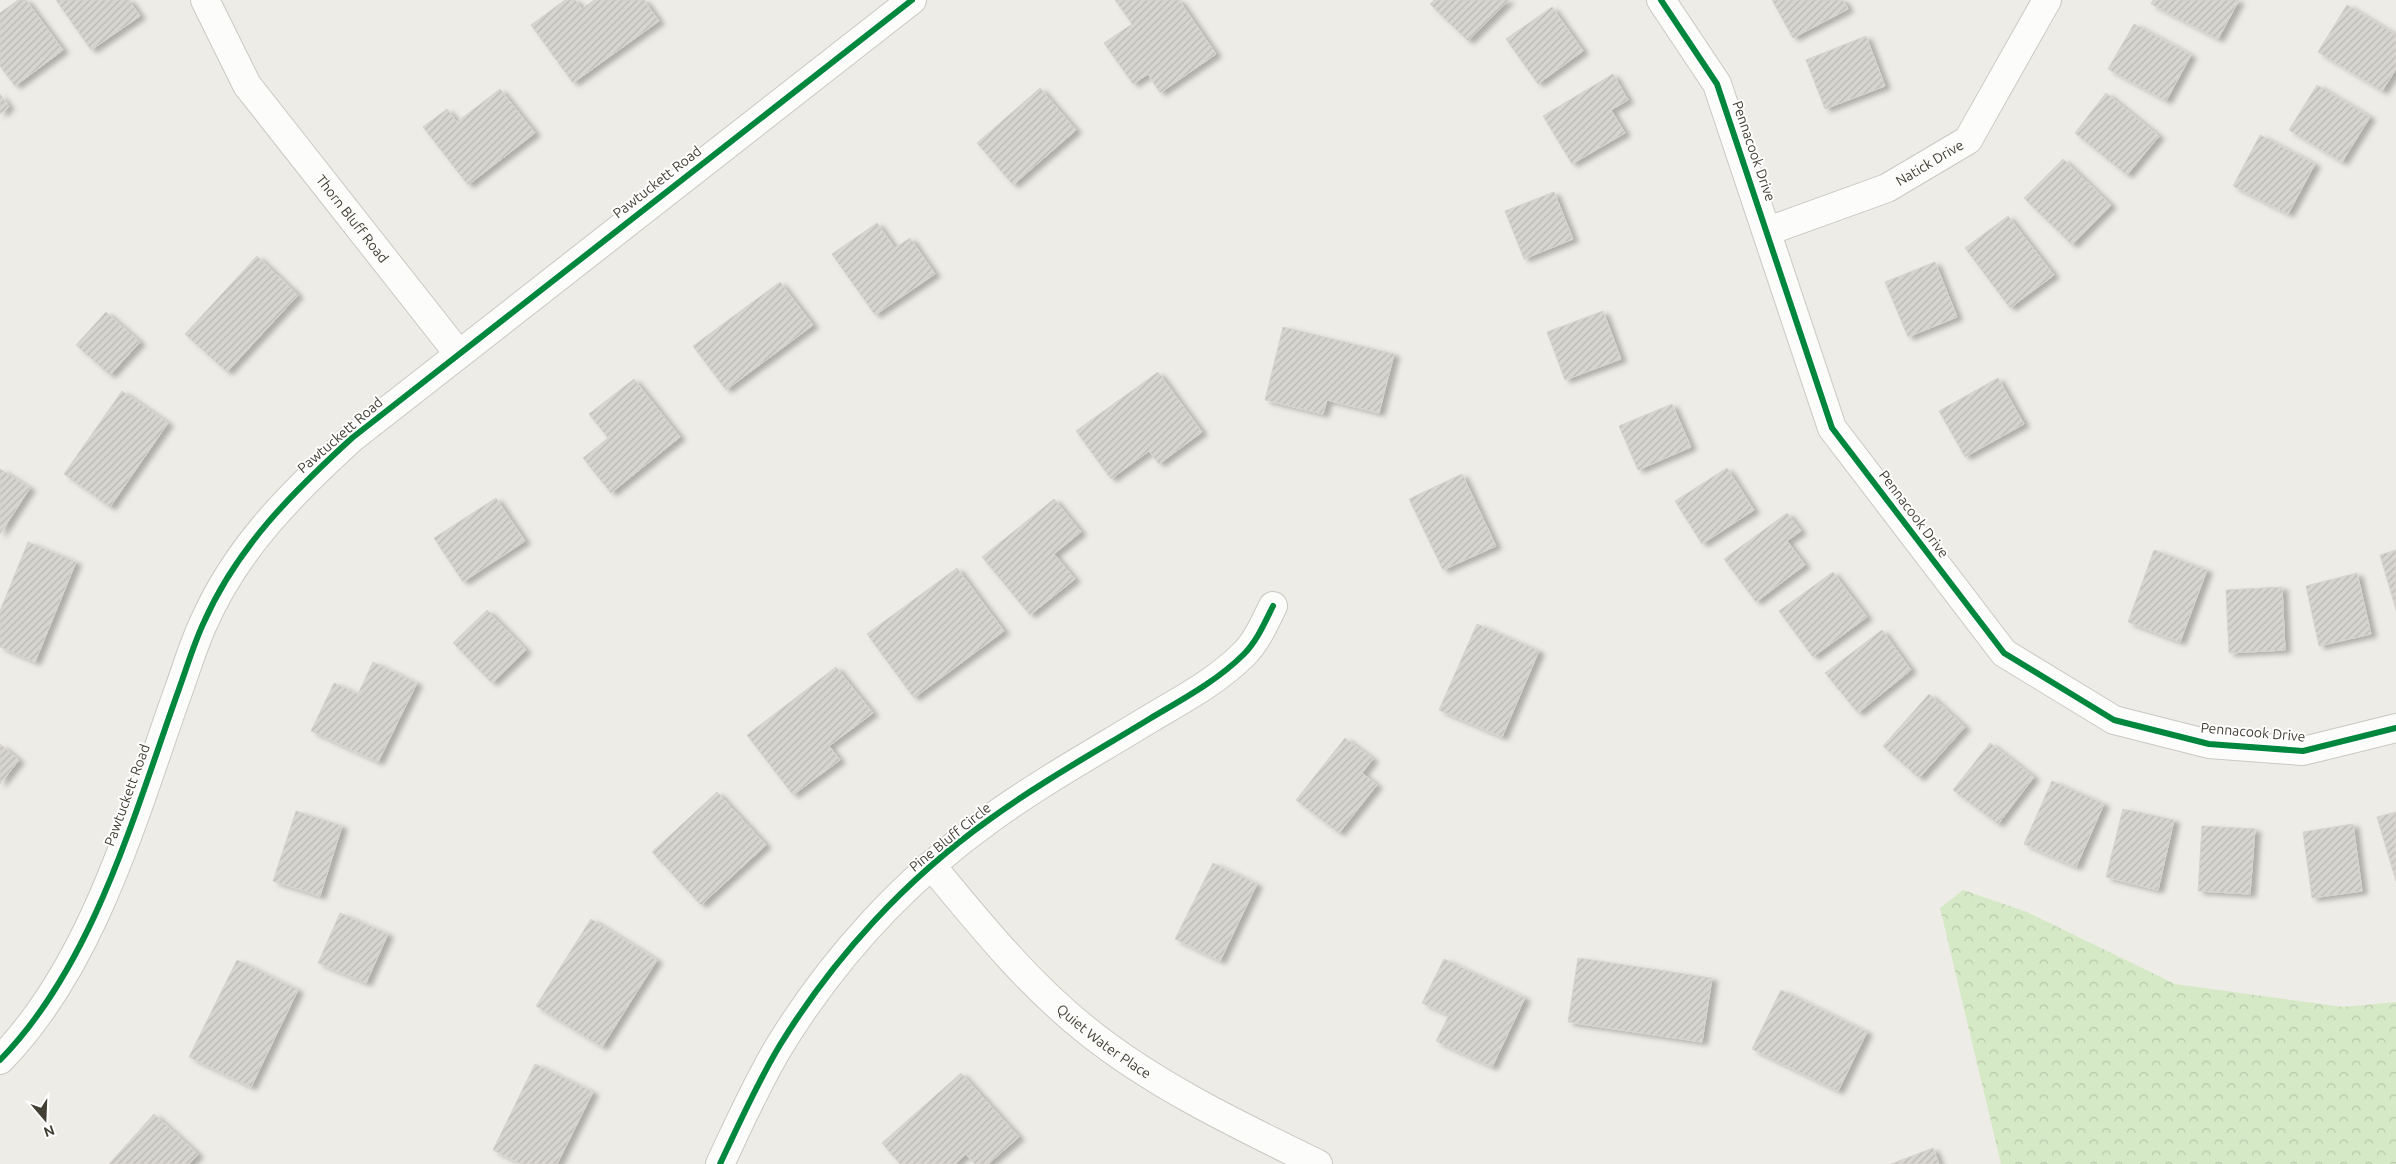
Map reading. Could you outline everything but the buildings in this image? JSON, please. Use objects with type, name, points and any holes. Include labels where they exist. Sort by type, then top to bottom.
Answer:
[{"type":"street","name":"Thorn Bluff Road","points":[[205,0],[247,85],[458,353]]},
{"type":"street","name":"Pawtuckett Road","points":[[0,1060],[31,1025],[77,954],[105,892],[204,621],[242,554],[292,494],[352,438],[458,353],[912,0]]},
{"type":"street","name":"Pennacook Drive","points":[[1661,0],[1718,84],[1832,428],[2004,654],[2114,720],[2209,744],[2303,751],[2396,728]]},
{"type":"street","name":"Natick Drive","points":[[1768,231],[1887,188],[1968,140],[2047,0]]},
{"type":"street","name":"Pine Bluff Circle","points":[[720,1164],[780,1046],[820,984],[878,916],[930,866],[990,818],[1076,763],[1203,687],[1245,654],[1257,638],[1273,606]]},
{"type":"street","name":"Quiet Water Place","points":[[930,866],[1009,958],[1086,1031],[1159,1080],[1229,1121],[1318,1164]]},
{"type":"green space","points":[[1963,890],[2027,912],[2175,984],[2343,1007],[2396,1002],[2396,1164],[2001,1164],[1940,908]]},
{"type":"cycle path","points":[[0,1060],[33,1022],[61,979],[86,933],[108,885],[127,836],[200,630],[217,595],[233,569],[268,522],[352,438],[912,0]]},
{"type":"cycle path","points":[[1661,0],[1717,84],[1832,428],[2004,653],[2114,720],[2209,744],[2303,751],[2396,728]]},
{"type":"cycle path","points":[[720,1164],[764,1074],[801,1012],[848,951],[901,894],[959,842],[1009,805],[1187,697],[1223,673],[1253,643],[1273,606]]}]
